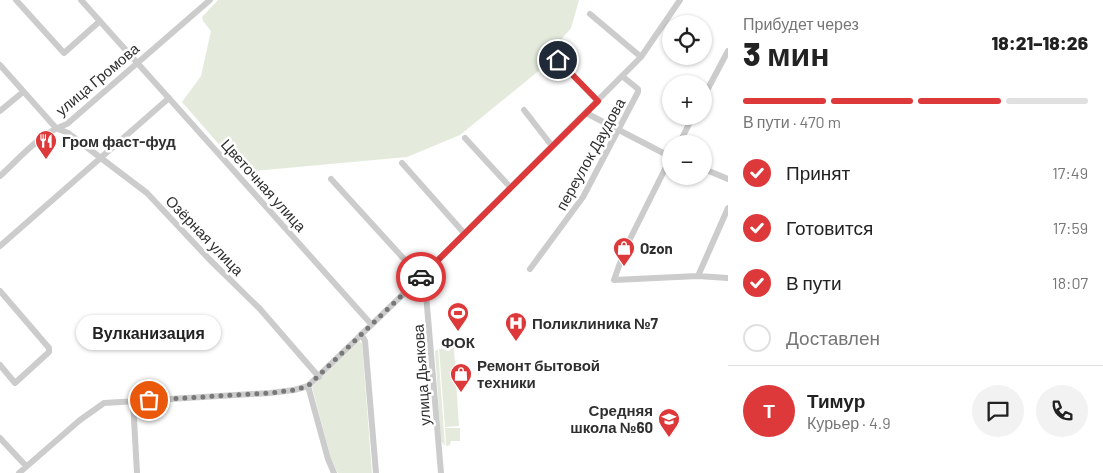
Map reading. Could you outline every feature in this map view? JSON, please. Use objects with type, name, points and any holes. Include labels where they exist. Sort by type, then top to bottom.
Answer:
[{"type":"street","points":[[16,0],[64,53],[100,21]]},
{"type":"street","name":"Цветочная улица","points":[[81,0],[371,324]]},
{"type":"street","name":"улица Громова","points":[[0,176],[44,136],[56,128],[67,124],[210,0]]},
{"type":"street","points":[[19,473],[97,407],[112,402],[270,393],[308,386],[641,57],[680,0]]},
{"type":"street","points":[[590,14],[641,57]]},
{"type":"street","points":[[712,81],[728,51]]},
{"type":"street","points":[[558,60],[598,101]]},
{"type":"street","name":"Озёрная улица","points":[[0,65],[56,128],[68,133],[148,193],[209,259],[260,309],[319,377]]},
{"type":"street","name":"переулок Даудова","points":[[530,269],[583,197],[639,91],[622,76]]},
{"type":"street","points":[[0,111],[23,92]]},
{"type":"street","points":[[0,246],[170,98]]},
{"type":"street","points":[[524,110],[552,146]]},
{"type":"street","points":[[586,113],[662,153]]},
{"type":"street","points":[[465,138],[510,187]]},
{"type":"street","points":[[402,163],[464,233]]},
{"type":"street","points":[[712,173],[728,179]]},
{"type":"street","points":[[662,175],[625,249],[614,280],[698,276],[728,278]]},
{"type":"street","points":[[331,179],[421,276]]},
{"type":"street","points":[[698,276],[728,208]]},
{"type":"street","name":"улица Дьякова","points":[[421,276],[427,287],[440,473]]},
{"type":"street","points":[[0,291],[49,348],[49,352],[16,383],[0,365]]},
{"type":"street","points":[[361,334],[365,341],[376,473]]},
{"type":"street","points":[[308,386],[328,459],[334,473]]},
{"type":"street","points":[[133,401],[137,473]]},
{"type":"street","points":[[0,438],[26,466]]},
{"type":"shaded area","points":[[218,0],[579,0],[571,28],[539,66],[541,69],[460,135],[407,157],[243,172],[182,102],[201,76],[211,31],[202,17]]},
{"type":"shaded area","points":[[359,341],[362,343],[372,473],[338,473],[331,459],[312,387]]},
{"type":"shaded area","points":[[454,348],[459,426],[445,427],[439,349]]},
{"type":"shaded area","points":[[438,349],[445,446],[441,441],[435,351]]},
{"type":"shaded area","points":[[445,428],[460,428],[460,441],[451,441],[450,445],[446,446]]},
{"type":"way so far","points":[[149,400],[270,393],[308,386],[421,277]]},
{"type":"place","name":"Гром фаст-фуд","points":[[46,160]]},
{"type":"place","name":"Ozon","points":[[624,267]]},
{"type":"place","name":"ФОК","points":[[458,332]]},
{"type":"place","name":"Поликлиника №7","points":[[516,342]]},
{"type":"place","name":"Ремонт бытовой техники","points":[[461,393]]},
{"type":"place","name":"Вулканизация","points":[[149,400]]},
{"type":"place","name":"Средняя школа №60","points":[[669,438]]},
{"type":"route","points":[[421,277],[598,101],[558,60]]}]
